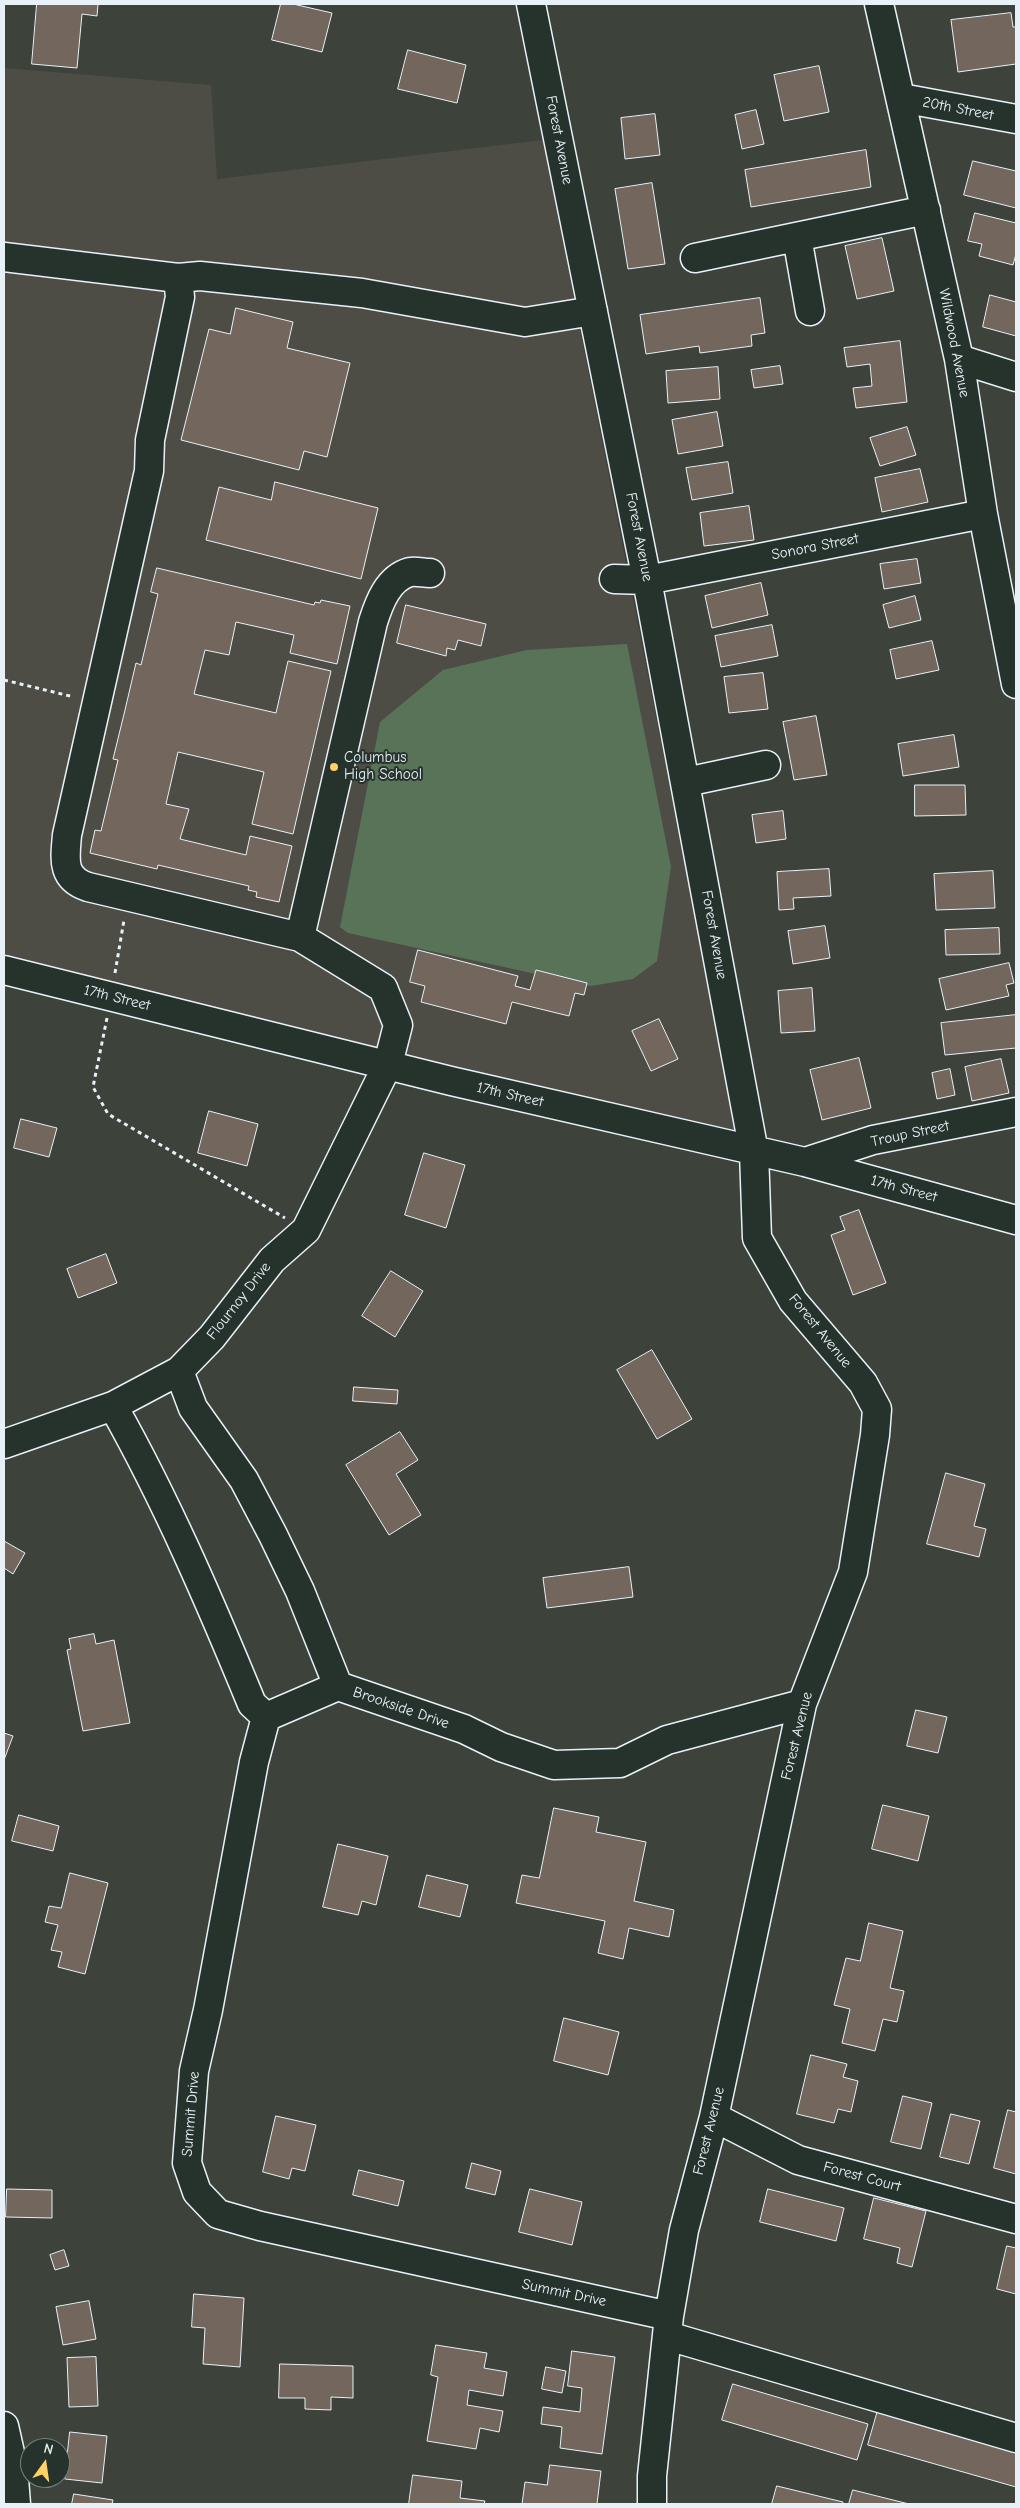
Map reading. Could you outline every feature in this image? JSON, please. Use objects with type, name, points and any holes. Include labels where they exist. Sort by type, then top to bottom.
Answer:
[{"type":"street","name":"Forest Avenue","points":[[531,4],[648,580],[754,1152],[757,1238],[793,1300],[863,1383],[877,1409],[875,1435],[853,1572],[802,1704],[714,2116],[684,2230],[668,2326],[652,2476],[652,2504]]},
{"type":"street","name":"Wildwood Avenue","points":[[879,4],[959,359],[983,514],[1012,640],[1016,684]]},
{"type":"street","name":"20th Street","points":[[901,98],[1016,119]]},
{"type":"street","points":[[695,258],[926,210]]},
{"type":"street","points":[[797,237],[810,311]]},
{"type":"street","points":[[4,257],[178,278],[200,276],[362,292],[526,322],[593,311]]},
{"type":"street","name":"Flournoy Drive","points":[[4,1444],[113,1406],[179,1371],[212,1337],[272,1260],[306,1230],[388,1064],[398,1026],[383,988],[300,937],[75,883],[67,871],[65,855],[67,835],[149,471],[150,440],[180,297],[178,278]]},
{"type":"street","points":[[959,359],[1016,377]]},
{"type":"street","name":"Sonora Street","points":[[614,579],[648,580],[983,514]]},
{"type":"street","points":[[300,937],[376,613],[392,582],[410,572],[430,573]]},
{"type":"street","points":[[686,782],[766,765]]},
{"type":"street","name":"17th Street","points":[[4,970],[451,1081],[754,1152],[805,1162],[1016,1220]]},
{"type":"street","name":"Troup Street","points":[[805,1162],[873,1140],[1016,1112]]},
{"type":"street","name":"Brookside Drive","points":[[179,1371],[193,1408],[244,1480],[274,1534],[300,1591],[338,1686],[464,1729],[501,1747],[554,1765],[620,1763],[667,1740],[802,1704]]},
{"type":"street","points":[[113,1406],[141,1456],[195,1567],[252,1704],[266,1717],[338,1686]]},
{"type":"street","name":"Summit Drive","points":[[266,1717],[254,1762],[208,2010],[194,2071],[187,2163],[197,2192],[218,2214],[260,2226],[668,2326],[1016,2438]]},
{"type":"street","name":"Forest Court","points":[[714,2116],[798,2160],[1016,2219]]},
{"type":"street","points":[[4,2426],[9,2475],[16,2504]]},
{"type":"path","points":[[4,680],[61,694]]},
{"type":"path","points":[[128,897],[93,1088],[108,1114],[306,1230]]},
{"type":"shaded area","name":"Columbus High School","points":[[4,68],[211,85],[217,179],[543,140],[739,1140],[4,954]]},
{"type":"green space","points":[[627,644],[671,867],[657,961],[633,979],[591,986],[348,933],[340,927],[380,722],[443,670],[527,650]]},
{"type":"building","points":[[37,4],[98,4],[97,16],[82,14],[77,68],[32,64]]},
{"type":"building","points":[[281,4],[293,4],[332,13],[322,52],[272,40]]},
{"type":"building","points":[[1011,13],[1013,27],[1016,27],[1016,64],[958,72],[951,20]]},
{"type":"building","points":[[408,50],[466,65],[457,103],[398,89]]},
{"type":"building","points":[[819,66],[829,112],[784,121],[774,75]]},
{"type":"building","points":[[756,110],[764,144],[742,149],[735,115]]},
{"type":"building","points":[[655,114],[660,155],[625,159],[621,118]]},
{"type":"building","points":[[866,150],[871,187],[751,207],[745,170]]},
{"type":"building","points":[[973,161],[1016,171],[1016,208],[964,195]]},
{"type":"building","points":[[652,183],[665,264],[628,269],[615,189]]},
{"type":"building","points":[[975,213],[1016,223],[1016,254],[1013,265],[979,256],[982,244],[968,241]]},
{"type":"building","points":[[882,238],[894,291],[857,299],[845,246]]},
{"type":"building","points":[[990,295],[1016,302],[1016,336],[983,327]]},
{"type":"building","points":[[760,298],[765,333],[751,335],[752,346],[700,353],[699,346],[646,354],[640,315]]},
{"type":"building","points":[[236,308],[293,322],[287,348],[350,363],[327,457],[304,451],[299,470],[181,440],[209,329],[230,334]]},
{"type":"building","points":[[900,341],[907,402],[856,408],[853,388],[872,386],[870,364],[847,367],[844,348]]},
{"type":"building","points":[[780,366],[783,384],[754,388],[751,370]]},
{"type":"building","points":[[718,367],[720,399],[668,403],[666,371]]},
{"type":"building","points":[[717,412],[723,446],[678,454],[672,420]]},
{"type":"building","points":[[907,427],[916,455],[880,466],[870,438]]},
{"type":"building","points":[[728,462],[733,493],[692,500],[686,468]]},
{"type":"building","points":[[920,469],[928,502],[882,512],[875,478]]},
{"type":"building","points":[[275,482],[378,508],[361,579],[206,540],[219,487],[271,500]]},
{"type":"building","points":[[749,506],[754,540],[704,546],[700,513]]},
{"type":"building","points":[[917,559],[921,583],[884,589],[880,564]]},
{"type":"building","points":[[157,568],[314,605],[315,602],[320,603],[321,600],[350,606],[337,664],[290,653],[294,635],[236,622],[229,655],[205,650],[194,694],[276,713],[288,661],[331,671],[293,834],[252,824],[264,772],[178,752],[166,804],[189,809],[180,839],[246,855],[250,836],[292,846],[279,902],[256,897],[257,892],[248,890],[249,886],[158,865],[157,869],[90,853],[95,830],[101,831],[118,760],[113,759],[136,663],[141,665],[158,594],[151,592]]},
{"type":"building","points":[[761,583],[768,615],[712,628],[705,596]]},
{"type":"building","points":[[915,596],[921,620],[889,628],[883,605]]},
{"type":"building","points":[[406,605],[486,624],[481,646],[458,640],[455,650],[447,648],[446,656],[397,643]]},
{"type":"building","points":[[772,625],[778,656],[721,667],[715,636]]},
{"type":"building","points":[[932,641],[939,670],[896,679],[890,650]]},
{"type":"building","points":[[763,673],[768,709],[729,713],[724,677]]},
{"type":"building","points":[[816,716],[827,775],[794,780],[783,722]]},
{"type":"building","points":[[954,735],[959,767],[903,776],[898,744]]},
{"type":"building","points":[[915,785],[965,785],[966,815],[915,816]]},
{"type":"building","points":[[783,811],[786,839],[756,843],[752,815]]},
{"type":"building","points":[[829,869],[831,896],[793,898],[794,909],[779,910],[777,872]]},
{"type":"building","points":[[993,871],[995,908],[936,910],[934,874]]},
{"type":"building","points":[[825,926],[830,958],[793,964],[788,931]]},
{"type":"building","points":[[999,928],[1000,954],[946,955],[945,930]]},
{"type":"building","points":[[418,950],[518,976],[515,986],[530,990],[536,970],[587,983],[584,995],[575,993],[569,1016],[512,1002],[506,1024],[421,1002],[425,986],[410,982]]},
{"type":"building","points":[[1009,963],[1014,983],[1006,985],[1009,996],[946,1010],[939,979]]},
{"type":"building","points":[[812,988],[815,1031],[781,1033],[778,991]]},
{"type":"building","points":[[1016,1015],[1016,1048],[945,1055],[941,1023]]},
{"type":"building","points":[[659,1019],[678,1059],[651,1071],[632,1031]]},
{"type":"building","points":[[859,1058],[871,1108],[822,1120],[810,1070]]},
{"type":"building","points":[[1001,1059],[1009,1093],[972,1101],[965,1067]]},
{"type":"building","points":[[950,1069],[955,1095],[937,1099],[932,1073]]},
{"type":"building","points":[[209,1111],[258,1124],[247,1166],[198,1153]]},
{"type":"building","points":[[21,1119],[57,1128],[49,1157],[14,1148]]},
{"type":"building","points":[[424,1153],[465,1165],[446,1228],[405,1215]]},
{"type":"building","points":[[859,1210],[886,1283],[853,1295],[831,1235],[845,1230],[840,1217]]},
{"type":"building","points":[[106,1254],[117,1283],[78,1298],[67,1269]]},
{"type":"building","points":[[391,1271],[423,1291],[395,1337],[362,1316]]},
{"type":"building","points":[[652,1350],[692,1419],[657,1439],[617,1370]]},
{"type":"building","points":[[354,1387],[398,1390],[397,1404],[353,1401]]},
{"type":"building","points":[[400,1432],[418,1460],[396,1474],[421,1515],[389,1535],[346,1465]]},
{"type":"building","points":[[946,1473],[985,1484],[974,1526],[986,1529],[979,1557],[927,1544]]},
{"type":"building","points":[[4,1541],[25,1553],[13,1574],[4,1568]]},
{"type":"building","points":[[629,1567],[633,1597],[547,1608],[543,1578]]},
{"type":"building","points":[[94,1634],[96,1644],[114,1640],[130,1723],[83,1731],[67,1650],[71,1649],[69,1639]]},
{"type":"building","points":[[916,1710],[947,1717],[938,1753],[907,1746]]},
{"type":"building","points":[[4,1733],[13,1736],[4,1760]]},
{"type":"building","points":[[883,1805],[929,1816],[918,1861],[872,1849]]},
{"type":"building","points":[[554,1808],[599,1817],[596,1832],[646,1842],[634,1901],[674,1910],[669,1937],[629,1928],[623,1959],[598,1953],[605,1921],[516,1903],[522,1875],[539,1878]]},
{"type":"building","points":[[19,1815],[59,1826],[53,1851],[12,1841]]},
{"type":"building","points":[[338,1844],[388,1856],[376,1905],[362,1901],[358,1915],[323,1907]]},
{"type":"building","points":[[70,1873],[108,1883],[85,1974],[58,1967],[62,1952],[51,1950],[58,1925],[45,1922],[49,1906],[61,1908]]},
{"type":"building","points":[[427,1875],[468,1885],[460,1917],[419,1907]]},
{"type":"building","points":[[869,1923],[903,1931],[890,1988],[904,1991],[897,2022],[883,2019],[875,2051],[842,2043],[850,2009],[834,2005],[846,1958],[860,1961]]},
{"type":"building","points":[[564,2018],[619,2032],[608,2075],[554,2061]]},
{"type":"building","points":[[811,2055],[847,2064],[843,2077],[858,2081],[851,2112],[838,2109],[834,2123],[797,2114]]},
{"type":"building","points":[[903,2096],[932,2103],[921,2149],[891,2142]]},
{"type":"building","points":[[1008,2110],[1016,2112],[1016,2174],[994,2168]]},
{"type":"building","points":[[951,2114],[980,2121],[969,2164],[940,2157]]},
{"type":"building","points":[[276,2116],[316,2125],[305,2171],[292,2168],[289,2179],[263,2172]]},
{"type":"building","points":[[472,2163],[501,2171],[495,2195],[466,2188]]},
{"type":"building","points":[[359,2170],[404,2181],[398,2206],[353,2195]]},
{"type":"building","points":[[7,2189],[52,2190],[52,2218],[6,2217]]},
{"type":"building","points":[[530,2189],[582,2202],[572,2245],[519,2232]]},
{"type":"building","points":[[768,2189],[844,2208],[836,2241],[760,2222]]},
{"type":"building","points":[[874,2198],[926,2211],[912,2267],[897,2263],[900,2248],[864,2239]]},
{"type":"building","points":[[1007,2246],[1016,2248],[1016,2294],[997,2289]]},
{"type":"building","points":[[64,2250],[69,2266],[55,2270],[50,2255]]},
{"type":"building","points":[[194,2294],[244,2298],[240,2367],[203,2364],[205,2328],[192,2327]]},
{"type":"building","points":[[89,2301],[96,2339],[63,2345],[56,2307]]},
{"type":"building","points":[[436,2345],[487,2353],[484,2368],[507,2372],[503,2396],[469,2390],[467,2405],[503,2411],[499,2432],[480,2428],[476,2449],[427,2441],[438,2377],[431,2375]]},
{"type":"building","points":[[572,2351],[615,2357],[602,2454],[560,2448],[562,2427],[541,2424],[543,2407],[580,2412],[582,2388],[568,2386]]},
{"type":"building","points":[[96,2357],[98,2406],[69,2407],[67,2358]]},
{"type":"building","points":[[280,2364],[353,2366],[353,2398],[331,2397],[331,2410],[305,2409],[305,2398],[279,2398]]},
{"type":"building","points":[[546,2367],[566,2371],[562,2393],[542,2389]]},
{"type":"building","points":[[733,2384],[868,2424],[857,2460],[722,2420]]},
{"type":"building","points":[[878,2410],[1016,2449],[1016,2487],[868,2445]]},
{"type":"building","points":[[70,2432],[107,2436],[102,2483],[70,2480]]},
{"type":"building","points":[[550,2465],[601,2471],[597,2504],[522,2504],[525,2482],[547,2485]]},
{"type":"building","points":[[413,2475],[462,2481],[460,2498],[485,2501],[484,2504],[409,2504]]},
{"type":"building","points":[[777,2486],[843,2502],[843,2504],[772,2504]]},
{"type":"building","points":[[853,2490],[909,2504],[849,2504]]},
{"type":"building","points":[[74,2494],[113,2500],[112,2504],[72,2504]]},
{"type":"place","name":"Columbus High School","points":[[334,767]]}]
